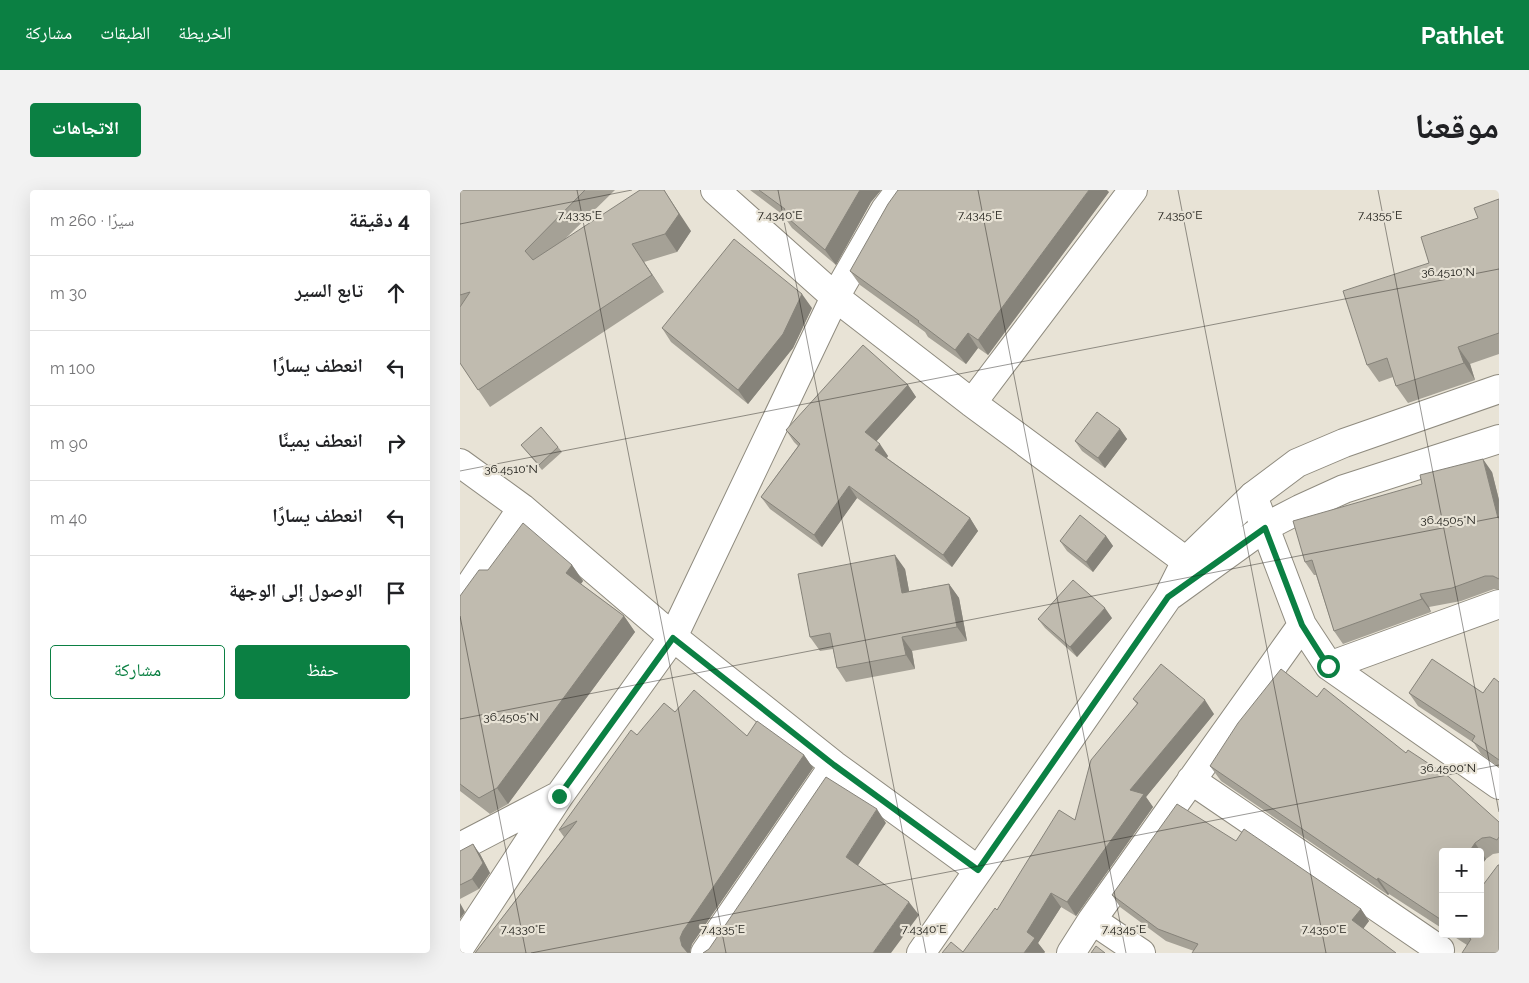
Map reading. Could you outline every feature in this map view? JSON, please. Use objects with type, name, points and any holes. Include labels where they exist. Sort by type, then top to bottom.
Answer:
[{"type":"street","points":[[715,190],[835,297],[972,404],[1186,560]]},
{"type":"street","points":[[460,947],[559,796],[673,638],[835,297],[885,210],[900,190]]},
{"type":"street","points":[[972,404],[1133,190]]},
{"type":"street","points":[[921,953],[1168,597],[1186,560],[1253,496],[1297,463],[1344,443],[1499,389]]},
{"type":"street","points":[[1168,597],[1265,528],[1300,509],[1344,489],[1499,439]]},
{"type":"street","points":[[460,463],[522,508],[673,638],[834,765],[978,870]]},
{"type":"street","points":[[1253,496],[1302,625],[1328,666],[1499,785]]},
{"type":"street","points":[[460,600],[522,508]]},
{"type":"street","points":[[1328,666],[1499,604]]},
{"type":"street","points":[[1071,953],[1092,920],[1302,625]]},
{"type":"street","points":[[705,953],[834,765]]},
{"type":"street","points":[[1191,780],[1443,946]]},
{"type":"street","points":[[460,847],[559,796]]},
{"type":"street","points":[[1092,920],[1141,953]]},
{"type":"building","points":[[460,190],[585,190],[525,251],[533,260],[640,190],[664,190],[679,214],[665,234],[632,244],[652,275],[478,390],[460,363],[460,307],[470,292],[460,295]]},
{"type":"building","points":[[759,190],[860,190],[825,250],[782,213],[785,209]]},
{"type":"building","points":[[898,190],[1089,190],[978,340],[968,333],[955,350],[919,321],[850,271]]},
{"type":"building","points":[[1499,199],[1499,333],[1458,347],[1464,363],[1396,386],[1387,358],[1367,365],[1343,291],[1429,263],[1421,237],[1478,218],[1474,208]]},
{"type":"building","points":[[734,239],[802,294],[783,334],[738,390],[662,328]]},
{"type":"building","points":[[863,345],[908,385],[865,432],[880,444],[875,450],[970,518],[943,555],[849,486],[814,535],[761,497],[800,444],[786,430]]},
{"type":"building","points":[[1097,412],[1120,429],[1098,458],[1075,441]]},
{"type":"building","points":[[541,427],[558,447],[539,465],[521,445]]},
{"type":"building","points":[[1483,459],[1499,518],[1499,579],[1493,576],[1485,576],[1452,588],[1420,594],[1422,599],[1334,631],[1312,560],[1305,562],[1293,521],[1422,484],[1420,475]]},
{"type":"building","points":[[1080,515],[1106,536],[1086,562],[1060,541]]},
{"type":"building","points":[[523,523],[572,565],[566,573],[624,616],[497,788],[479,798],[460,784],[460,596],[479,570],[488,570]]},
{"type":"building","points":[[895,555],[902,593],[949,584],[957,627],[902,637],[906,655],[837,668],[830,633],[810,637],[798,574]]},
{"type":"building","points":[[1073,580],[1105,608],[1070,647],[1038,619]]},
{"type":"building","points":[[1432,659],[1483,693],[1494,678],[1499,682],[1499,760],[1472,741],[1475,736],[1409,693]]},
{"type":"building","points":[[1161,664],[1205,700],[1130,790],[1144,794],[1067,902],[1051,893],[1027,932],[1035,938],[1024,953],[942,953],[951,942],[963,952],[995,908],[997,910],[1059,810],[1075,820],[1091,760],[1138,703],[1133,699]]},
{"type":"building","points":[[1281,669],[1317,697],[1324,688],[1406,753],[1408,750],[1449,777],[1499,822],[1499,837],[1497,840],[1490,837],[1482,838],[1472,848],[1439,848],[1439,918],[1378,878],[1377,880],[1210,766],[1238,723]]},
{"type":"building","points":[[694,690],[747,736],[757,721],[804,755],[683,931],[680,938],[682,946],[688,953],[475,953],[577,821],[559,830],[631,730],[637,735],[664,703],[675,712]]},
{"type":"building","points":[[826,777],[877,809],[846,857],[909,902],[873,953],[703,953],[709,949]]},
{"type":"building","points":[[1177,804],[1236,841],[1244,829],[1361,909],[1352,920],[1396,953],[1192,953],[1198,944],[1158,929],[1112,895]]},
{"type":"building","points":[[473,844],[483,863],[472,879],[460,885],[460,851]]},
{"type":"building","points":[[1499,865],[1499,953],[1462,953],[1471,939],[1469,938],[1484,938],[1484,884]]},
{"type":"building","points":[[1096,946],[1105,953],[1091,953]]},
{"type":"route","points":[[559,796],[673,638],[834,765],[978,870],[1168,597],[1265,528],[1302,625],[1328,666]]}]
